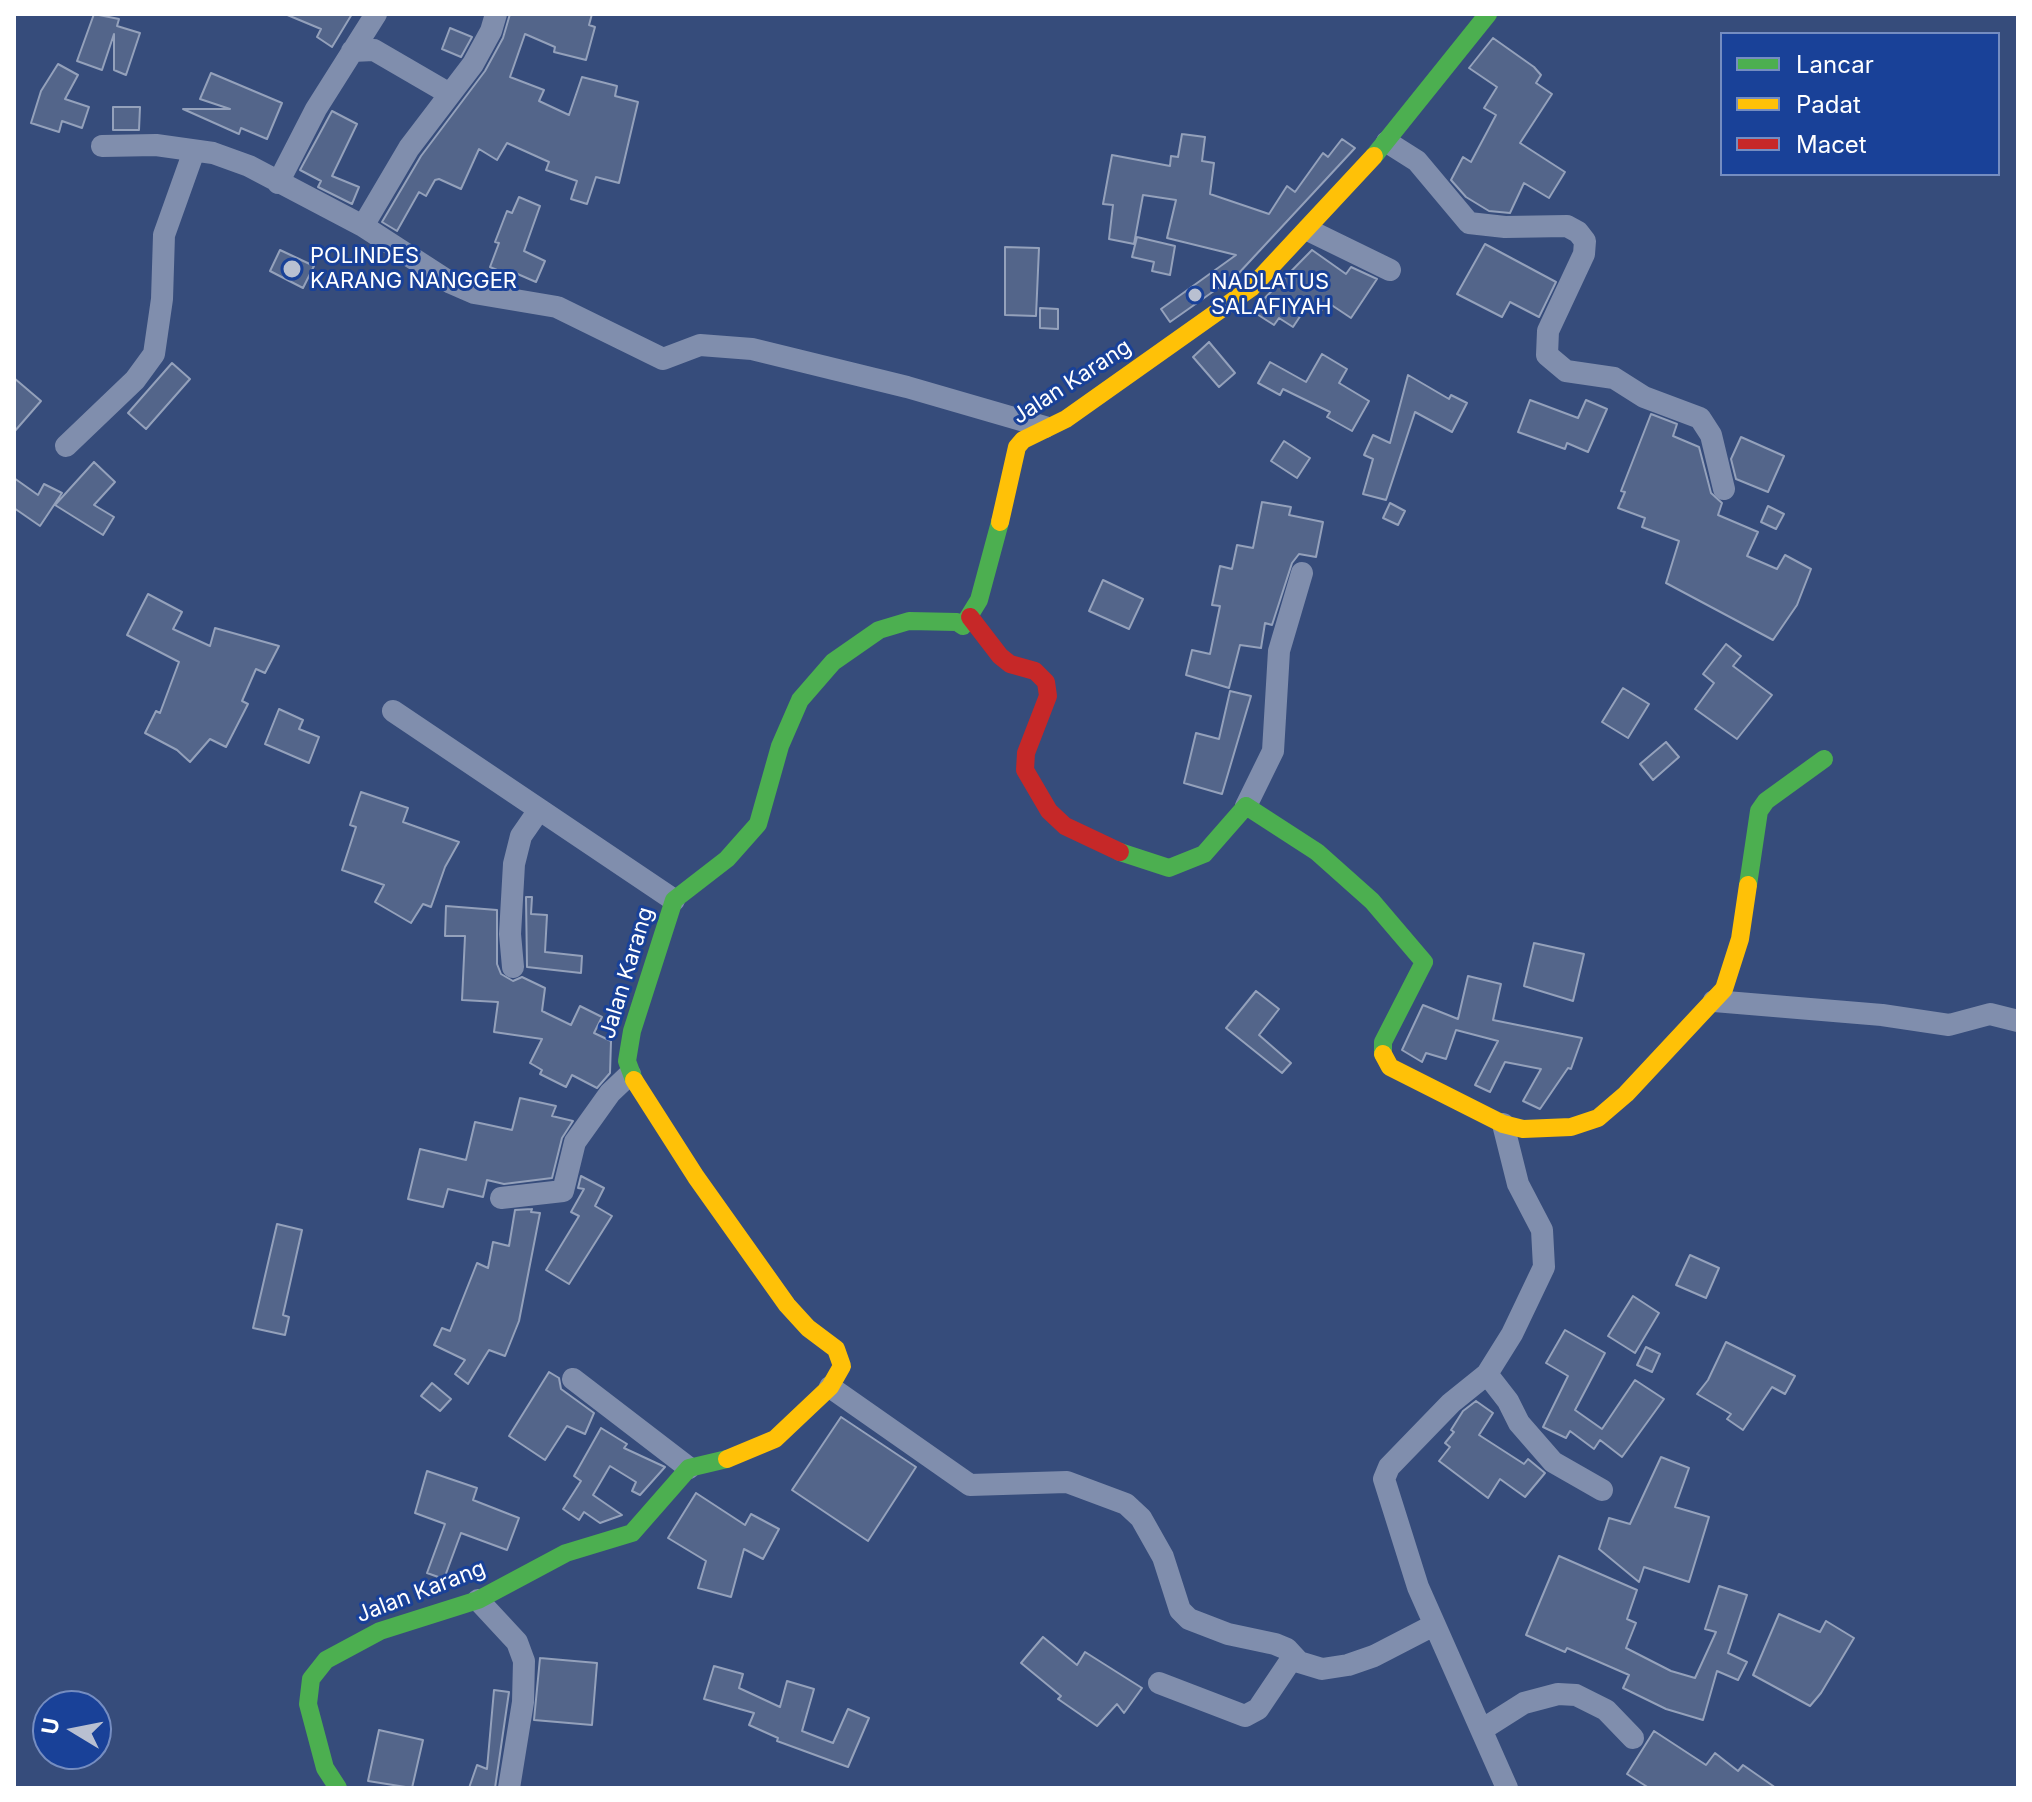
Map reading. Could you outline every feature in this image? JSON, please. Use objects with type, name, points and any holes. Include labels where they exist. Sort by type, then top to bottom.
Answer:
[{"type":"street","points":[[278,183],[316,109],[376,14]]},
{"type":"street","points":[[363,226],[409,148],[473,64],[491,31],[496,14]]},
{"type":"street","name":"Jalan Karang","points":[[630,1074],[627,1046],[674,900],[727,859],[758,824],[780,746],[800,700],[833,662],[879,630],[898,623],[957,622],[963,626],[979,600],[1004,516],[1017,447],[1045,427],[1066,419],[1251,288],[1387,142],[1488,14]]},
{"type":"street","points":[[352,51],[374,50],[448,93]]},
{"type":"street","points":[[1387,142],[1417,161],[1469,223],[1505,227],[1567,226],[1578,232],[1585,241],[1584,254],[1548,331],[1547,355],[1566,371],[1614,378],[1644,397],[1700,418],[1711,435],[1724,489]]},
{"type":"street","points":[[102,146],[156,145],[194,151],[249,166],[363,226],[451,283],[474,293],[557,307],[663,359],[700,345],[752,349],[907,387],[1045,427]]},
{"type":"street","points":[[66,446],[135,380],[154,354],[162,299],[164,235],[194,151]]},
{"type":"street","points":[[1308,230],[1390,270]]},
{"type":"street","points":[[970,617],[1000,656],[1010,664],[1035,671],[1046,682],[1048,696],[1026,753],[1025,770],[1049,811],[1065,826],[1138,860],[1169,868],[1204,854],[1246,806],[1273,751],[1279,651],[1302,573]]},
{"type":"street","points":[[393,711],[674,900]]},
{"type":"street","points":[[1246,806],[1317,852],[1372,901],[1419,952],[1424,962],[1422,971],[1383,1042],[1383,1055],[1390,1067],[1503,1124],[1523,1129],[1552,1129],[1598,1118],[1724,989],[1735,962],[1759,811],[1766,801],[1824,759]]},
{"type":"street","points":[[513,967],[510,934],[514,864],[521,836],[539,810]]},
{"type":"street","points":[[1714,1001],[1882,1015],[1949,1025],[1990,1014],[2018,1021]]},
{"type":"street","points":[[501,1198],[563,1191],[575,1142],[610,1093],[630,1074],[696,1177],[787,1305],[840,1354],[842,1366],[830,1387],[775,1439],[742,1455],[689,1468],[573,1379]]},
{"type":"street","points":[[1503,1124],[1518,1184],[1542,1230],[1544,1267],[1512,1334],[1487,1374],[1440,1414],[1389,1467],[1384,1479],[1390,1506],[1434,1625],[1507,1788]]},
{"type":"street","points":[[1487,1374],[1508,1401],[1519,1423],[1553,1462],[1602,1490]]},
{"type":"street","points":[[830,1387],[970,1485],[1067,1482],[1126,1504],[1141,1518],[1163,1557],[1180,1610],[1189,1619],[1228,1634],[1275,1644],[1299,1662],[1322,1669],[1348,1665],[1374,1656],[1434,1625]]},
{"type":"street","name":"Jalan Karang","points":[[338,1788],[325,1768],[308,1704],[311,1679],[326,1660],[369,1636],[478,1600],[566,1553],[632,1533],[689,1468]]},
{"type":"street","points":[[478,1600],[517,1642],[524,1661],[523,1702],[509,1788]]},
{"type":"street","points":[[1159,1683],[1245,1716],[1258,1709],[1293,1657]]},
{"type":"street","points":[[1483,1729],[1524,1703],[1558,1694],[1576,1695],[1606,1710],[1633,1738]]},
{"type":"building","points":[[94,14],[119,19],[117,26],[140,33],[126,75],[114,70],[114,34],[102,70],[77,61]]},
{"type":"building","points":[[285,14],[352,14],[332,47],[317,37],[321,29]]},
{"type":"building","points":[[510,14],[592,14],[589,25],[595,27],[586,60],[554,52],[555,47],[525,34],[510,77],[544,90],[539,101],[569,115],[582,77],[617,86],[615,96],[638,102],[619,183],[596,177],[587,204],[571,199],[577,181],[546,170],[549,162],[507,143],[497,160],[479,149],[461,189],[435,180],[426,196],[419,192],[397,231],[382,222],[421,156],[485,71],[503,38]]},
{"type":"building","points":[[450,28],[472,37],[461,57],[442,49]]},
{"type":"building","points":[[1493,38],[1534,67],[1541,75],[1536,83],[1552,94],[1520,143],[1565,172],[1549,198],[1524,183],[1510,213],[1489,211],[1466,197],[1451,180],[1463,157],[1471,162],[1496,115],[1484,108],[1497,87],[1469,68]]},
{"type":"building","points":[[58,64],[78,75],[65,99],[89,107],[82,128],[62,121],[59,132],[31,123],[41,91]]},
{"type":"building","points":[[211,73],[282,103],[267,139],[241,128],[239,134],[183,109],[230,109],[200,99]]},
{"type":"building","points":[[113,107],[140,107],[139,130],[113,130]]},
{"type":"building","points":[[332,111],[357,124],[332,176],[359,187],[352,204],[318,187],[321,181],[300,170]]},
{"type":"building","points":[[1182,134],[1205,137],[1202,161],[1214,163],[1210,194],[1269,214],[1287,186],[1295,192],[1323,153],[1328,157],[1342,139],[1355,148],[1238,274],[1170,322],[1161,309],[1236,255],[1167,238],[1176,200],[1143,195],[1134,244],[1109,239],[1113,205],[1103,204],[1112,155],[1170,166],[1171,156],[1178,157]]},
{"type":"building","points":[[519,197],[540,206],[524,251],[545,261],[536,282],[490,267],[499,243],[495,242],[507,211],[512,213]]},
{"type":"building","points":[[1137,237],[1175,246],[1170,275],[1152,271],[1154,262],[1132,257]]},
{"type":"building","points":[[1485,244],[1556,282],[1539,317],[1510,302],[1502,317],[1457,294]]},
{"type":"building","points":[[1005,247],[1039,248],[1036,316],[1005,315]]},
{"type":"building","name":"POLINDES KARANG NANGGER","points":[[280,250],[314,266],[303,288],[270,271]]},
{"type":"building","points":[[1312,250],[1346,274],[1351,267],[1377,279],[1351,318],[1327,302],[1321,311],[1309,303],[1293,327],[1279,318],[1274,325],[1252,311]]},
{"type":"building","points":[[1040,308],[1058,309],[1058,329],[1040,328]]},
{"type":"building","points":[[1209,342],[1235,373],[1219,387],[1193,357]]},
{"type":"building","points":[[1322,354],[1347,369],[1339,383],[1369,401],[1352,431],[1327,417],[1330,412],[1283,389],[1280,395],[1258,383],[1270,362],[1306,382]]},
{"type":"building","points":[[172,363],[190,379],[146,429],[128,413]]},
{"type":"building","points":[[1408,375],[1449,399],[1451,395],[1467,403],[1452,432],[1415,412],[1386,500],[1363,494],[1373,459],[1364,455],[1373,435],[1390,443]]},
{"type":"building","points":[[14,378],[41,401],[14,432]]},
{"type":"building","points":[[1530,400],[1578,418],[1586,400],[1607,409],[1588,452],[1567,443],[1565,449],[1518,432]]},
{"type":"building","points":[[1651,414],[1677,424],[1673,436],[1699,447],[1711,493],[1722,503],[1718,515],[1758,532],[1747,556],[1777,569],[1785,555],[1811,569],[1797,605],[1773,640],[1666,583],[1679,541],[1642,527],[1645,518],[1618,508],[1625,492],[1621,491]]},
{"type":"building","points":[[1741,437],[1784,456],[1768,492],[1736,479],[1731,459]]},
{"type":"building","points":[[1284,441],[1310,458],[1297,478],[1271,461]]},
{"type":"building","points":[[94,462],[115,482],[94,505],[114,517],[103,535],[55,505]]},
{"type":"building","points":[[14,478],[38,495],[44,484],[62,493],[40,526],[14,508]]},
{"type":"building","points":[[1262,502],[1291,507],[1289,515],[1323,522],[1316,557],[1299,554],[1292,563],[1272,625],[1265,623],[1261,648],[1240,645],[1229,688],[1186,675],[1192,650],[1210,654],[1220,606],[1212,605],[1220,566],[1232,569],[1237,545],[1253,548]]},
{"type":"building","points":[[1390,503],[1405,511],[1398,525],[1383,518]]},
{"type":"building","points":[[1768,506],[1784,514],[1776,529],[1761,522]]},
{"type":"building","points":[[1103,580],[1143,599],[1129,629],[1089,611]]},
{"type":"building","points":[[148,594],[182,612],[173,629],[210,646],[215,628],[279,646],[265,673],[256,669],[242,701],[248,704],[226,747],[210,739],[190,762],[177,750],[145,733],[156,711],[160,713],[179,662],[127,635]]},
{"type":"building","points":[[1726,644],[1741,656],[1733,666],[1772,695],[1737,739],[1695,709],[1714,683],[1703,674]]},
{"type":"building","points":[[1623,688],[1649,704],[1628,738],[1602,722]]},
{"type":"building","points":[[1230,691],[1251,696],[1222,794],[1184,783],[1196,733],[1219,739]]},
{"type":"building","points":[[279,709],[303,720],[299,729],[319,737],[309,763],[265,744]]},
{"type":"building","points":[[1666,742],[1679,757],[1653,780],[1640,764]]},
{"type":"building","points":[[361,792],[408,808],[403,822],[459,842],[445,867],[431,907],[423,904],[411,923],[375,902],[384,885],[342,870],[356,827],[350,825]]},
{"type":"building","points":[[526,897],[532,897],[531,914],[547,915],[545,952],[582,956],[581,973],[527,967]]},
{"type":"building","points":[[446,906],[497,910],[497,964],[501,974],[513,981],[522,977],[545,988],[542,1011],[571,1025],[580,1006],[602,1017],[594,1033],[611,1041],[610,1073],[597,1088],[572,1075],[566,1087],[540,1074],[542,1070],[530,1063],[542,1039],[494,1032],[498,1002],[462,1000],[465,936],[445,936]]},
{"type":"building","points":[[1534,943],[1584,954],[1573,1001],[1524,986]]},
{"type":"building","points":[[1468,976],[1501,984],[1493,1020],[1582,1038],[1571,1069],[1568,1068],[1540,1109],[1523,1101],[1541,1069],[1505,1062],[1490,1092],[1475,1085],[1498,1041],[1456,1030],[1446,1059],[1426,1053],[1422,1062],[1402,1050],[1423,1005],[1458,1019]]},
{"type":"building","points":[[1256,991],[1279,1009],[1259,1035],[1291,1063],[1282,1073],[1226,1028]]},
{"type":"building","points":[[520,1098],[556,1106],[552,1116],[573,1121],[562,1138],[552,1178],[504,1184],[487,1180],[483,1197],[448,1189],[443,1207],[408,1199],[420,1149],[466,1160],[475,1122],[512,1130]]},
{"type":"building","points":[[581,1176],[604,1188],[595,1206],[612,1216],[569,1284],[546,1270],[579,1216],[571,1212],[584,1189],[578,1188]]},
{"type":"building","points":[[532,1209],[531,1212],[540,1213],[519,1321],[505,1356],[489,1350],[468,1384],[455,1374],[465,1360],[434,1345],[442,1328],[450,1331],[477,1263],[488,1268],[493,1242],[509,1246],[515,1210]]},
{"type":"building","points":[[277,1224],[302,1230],[283,1315],[289,1317],[285,1335],[253,1328]]},
{"type":"building","points":[[1690,1255],[1719,1268],[1706,1298],[1676,1285]]},
{"type":"building","points":[[1633,1296],[1659,1313],[1635,1353],[1608,1336]]},
{"type":"building","points":[[1565,1330],[1605,1353],[1575,1410],[1602,1429],[1635,1380],[1664,1399],[1622,1457],[1600,1440],[1594,1449],[1570,1431],[1566,1438],[1543,1427],[1568,1376],[1546,1363]]},
{"type":"building","points":[[1726,1342],[1795,1376],[1785,1394],[1772,1387],[1743,1430],[1727,1419],[1731,1414],[1697,1394],[1708,1380]]},
{"type":"building","points":[[1646,1347],[1660,1354],[1652,1372],[1637,1365]]},
{"type":"building","points":[[549,1372],[559,1378],[561,1389],[594,1413],[585,1434],[567,1426],[545,1460],[509,1436]]},
{"type":"building","points":[[432,1383],[451,1399],[440,1411],[421,1396]]},
{"type":"building","points":[[1476,1401],[1493,1413],[1479,1435],[1524,1464],[1528,1459],[1545,1473],[1525,1497],[1500,1479],[1488,1498],[1439,1461],[1450,1447],[1445,1443],[1454,1432],[1451,1430],[1463,1411]]},
{"type":"building","points":[[841,1417],[916,1467],[868,1541],[792,1490]]},
{"type":"building","points":[[601,1428],[627,1444],[624,1448],[665,1467],[640,1495],[632,1491],[636,1482],[610,1466],[593,1495],[622,1515],[600,1523],[584,1512],[579,1520],[563,1509],[581,1481],[574,1476]]},
{"type":"building","points":[[1661,1457],[1689,1468],[1675,1507],[1709,1517],[1689,1582],[1644,1567],[1639,1582],[1599,1549],[1609,1518],[1630,1524]]},
{"type":"building","points":[[427,1471],[477,1488],[473,1500],[519,1518],[507,1550],[461,1533],[444,1579],[427,1573],[445,1524],[415,1513]]},
{"type":"building","points":[[696,1493],[745,1525],[751,1514],[779,1529],[763,1559],[744,1549],[731,1597],[698,1588],[706,1561],[668,1538]]},
{"type":"building","points":[[1559,1556],[1637,1590],[1627,1619],[1636,1623],[1626,1648],[1671,1671],[1695,1678],[1716,1632],[1705,1629],[1719,1586],[1747,1595],[1728,1653],[1747,1662],[1738,1680],[1717,1671],[1703,1720],[1666,1709],[1623,1688],[1629,1675],[1567,1648],[1565,1652],[1526,1635]]},
{"type":"building","points":[[1779,1614],[1820,1632],[1826,1621],[1854,1638],[1810,1706],[1753,1675]]},
{"type":"building","points":[[1043,1637],[1077,1665],[1085,1652],[1142,1688],[1124,1713],[1117,1704],[1097,1726],[1058,1699],[1061,1696],[1021,1663]]},
{"type":"building","points":[[540,1658],[597,1663],[592,1725],[534,1720]]},
{"type":"building","points":[[714,1666],[743,1674],[739,1688],[780,1707],[787,1681],[814,1689],[802,1731],[833,1743],[848,1709],[869,1718],[848,1767],[777,1741],[778,1738],[749,1725],[754,1713],[704,1699]]},
{"type":"building","points":[[494,1690],[509,1692],[495,1788],[469,1788],[477,1765],[487,1769]]},
{"type":"building","points":[[379,1730],[423,1740],[412,1788],[368,1781]]},
{"type":"building","points":[[1654,1731],[1706,1765],[1715,1753],[1738,1771],[1743,1765],[1776,1788],[1649,1788],[1627,1774]]},
{"type":"traffic: fast","points":[[1374,156],[1488,14]]},
{"type":"traffic: fast","points":[[634,1080],[627,1061],[632,1031],[674,900],[727,859],[758,824],[780,746],[800,700],[833,662],[879,630],[909,621],[957,622],[963,626],[979,600],[1000,522]]},
{"type":"traffic: fast","points":[[1748,885],[1759,811],[1766,801],[1824,759]]},
{"type":"traffic: fast","points":[[1120,852],[1169,868],[1204,854],[1246,806],[1317,852],[1372,901],[1424,962],[1383,1042],[1383,1054]]},
{"type":"traffic: fast","points":[[338,1788],[325,1768],[308,1704],[311,1679],[326,1660],[380,1631],[478,1600],[566,1553],[632,1533],[689,1468],[727,1459]]},
{"type":"traffic: slow","points":[[1000,522],[1017,447],[1023,440],[1066,419],[1251,288],[1374,156]]},
{"type":"traffic: slow","points":[[1383,1054],[1390,1067],[1503,1124],[1523,1129],[1571,1127],[1598,1118],[1626,1094],[1724,989],[1740,939],[1748,885]]},
{"type":"traffic: slow","points":[[634,1080],[696,1177],[787,1305],[808,1328],[836,1349],[842,1366],[830,1387],[775,1439],[727,1459]]},
{"type":"traffic: jam","points":[[970,617],[1000,656],[1010,664],[1035,671],[1046,682],[1048,696],[1026,753],[1025,770],[1049,811],[1065,826],[1120,852]]},
{"type":"place","name":"POLINDES KARANG NANGGER","points":[[292,269]]},
{"type":"place","name":"NADLATUS SALAFIYAH","points":[[1195,295]]}]
